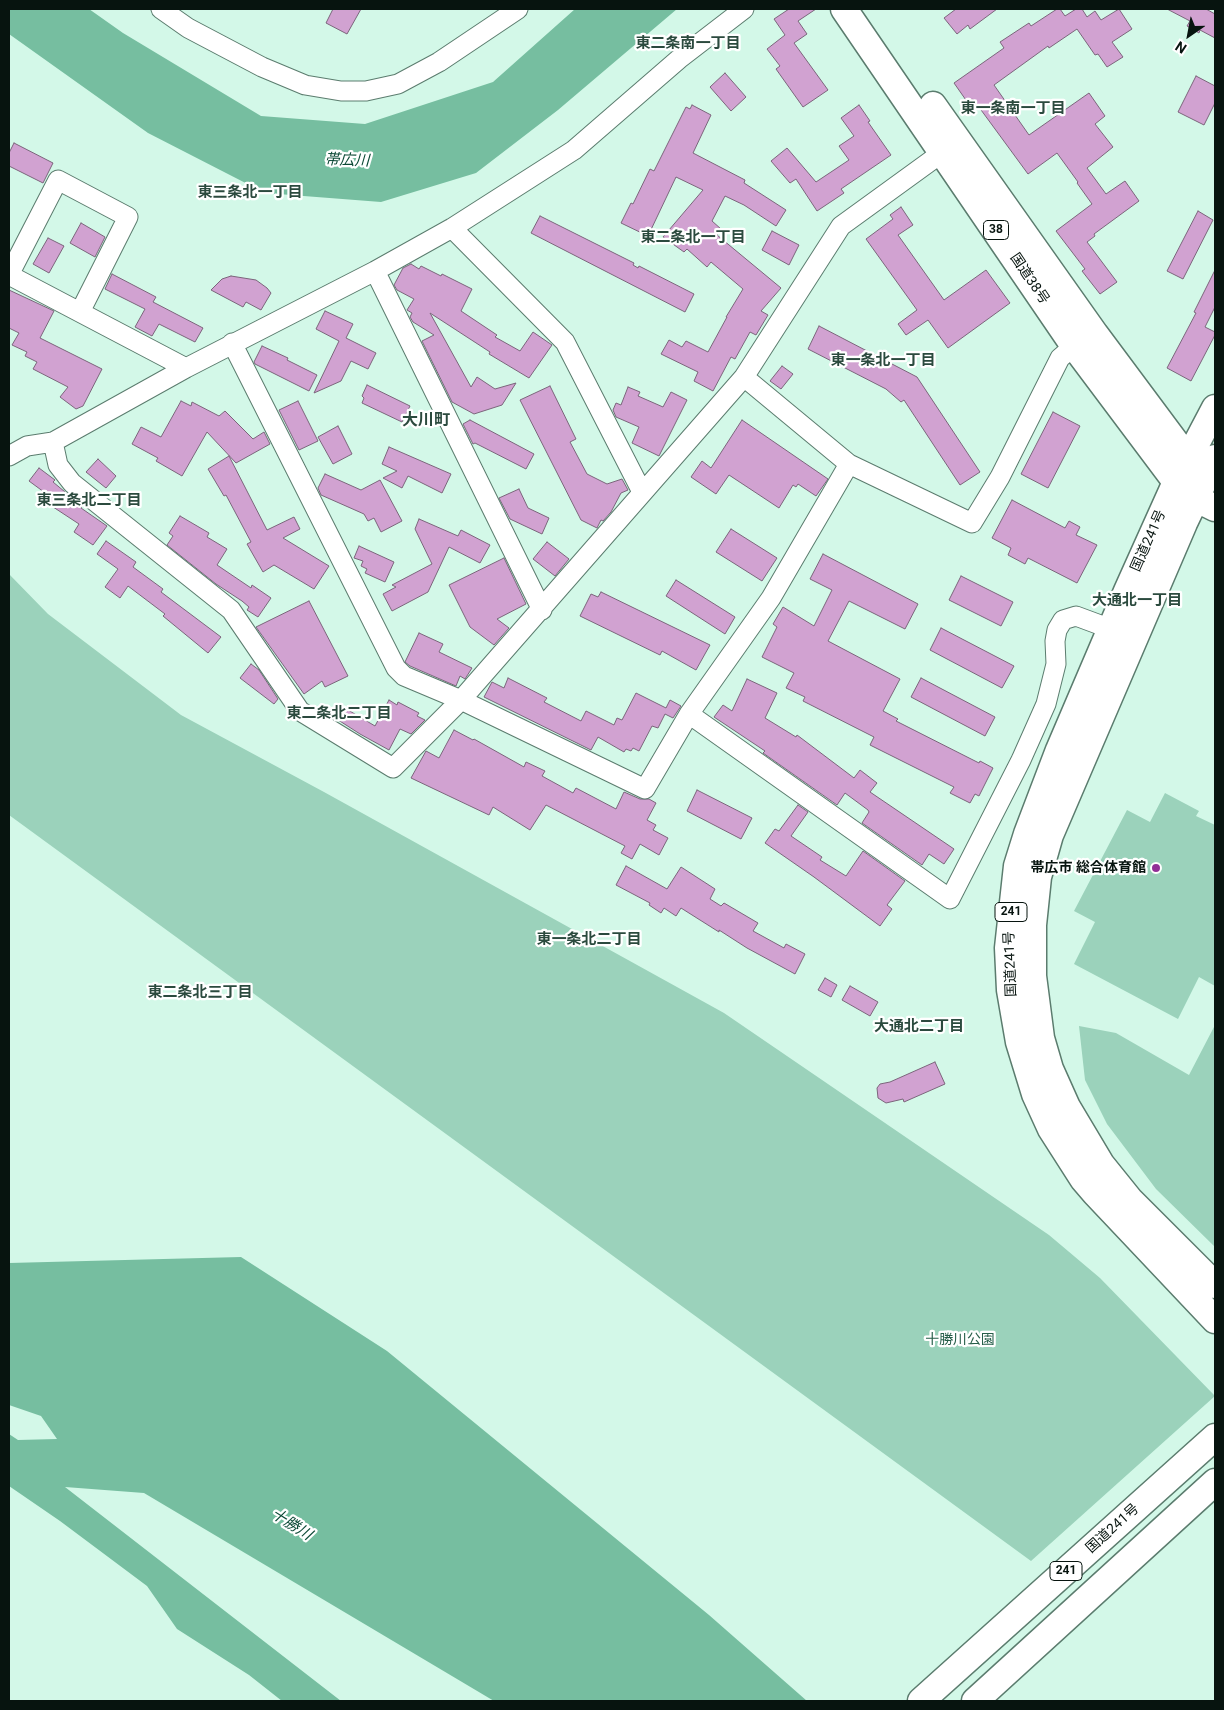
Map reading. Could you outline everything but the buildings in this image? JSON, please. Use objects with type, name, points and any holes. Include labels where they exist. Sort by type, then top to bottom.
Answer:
[{"type":"highway","name":"国道38号","points":[[844,9],[1074,346],[1201,482]]},
{"type":"highway","name":"国道38号","points":[[864,9],[1201,482]]},
{"type":"highway","points":[[1201,482],[1215,408]]},
{"type":"highway","name":"国道241号","points":[[1201,482],[1111,629],[1059,750],[1026,834],[1017,866],[1008,948],[1010,990],[1019,1042],[1035,1094],[1051,1129],[1083,1179],[1095,1193],[1215,1320]]},
{"type":"highway","name":"国道241号","points":[[1201,482],[1050,835],[1037,886],[1033,925],[1033,976],[1041,1038],[1050,1069],[1067,1107],[1101,1164],[1130,1200],[1215,1286]]},
{"type":"highway","name":"国道241号","points":[[921,1701],[1213,1439]]},
{"type":"highway","name":"241","points":[[975,1701],[1215,1482]]},
{"type":"street","points":[[161,9],[188,28],[262,67],[305,85],[342,91],[366,91],[398,84],[423,71],[518,9]]},
{"type":"street","points":[[9,456],[27,446],[53,442],[232,343],[376,271],[452,228],[574,150],[679,59],[744,9]]},
{"type":"street","points":[[53,442],[58,465],[72,483],[231,610],[300,711],[393,768],[461,700],[542,610],[642,492],[744,378],[841,226],[943,152]]},
{"type":"street","points":[[80,312],[128,217],[58,180],[9,275],[186,368]]},
{"type":"street","points":[[452,228],[565,342],[642,492]]},
{"type":"street","points":[[376,271],[542,610]]},
{"type":"street","points":[[232,343],[396,668],[404,676],[461,700],[645,789],[689,714],[771,598],[849,464]]},
{"type":"street","points":[[744,378],[849,464],[972,522],[1000,477],[1060,358],[1074,346]]},
{"type":"street","points":[[689,714],[950,899],[1021,760],[1046,704],[1056,664],[1055,641],[1057,630],[1063,620],[1076,616],[1111,629]]},
{"type":"green space","name":"十勝川公園","points":[[9,574],[48,614],[181,715],[724,1013],[1049,1235],[1100,1278],[1215,1396],[1031,1561],[9,815]]},
{"type":"green space","name":"帯広市 総合体育館","points":[[1165,793],[1199,811],[1196,816],[1215,825],[1215,986],[1199,977],[1178,1019],[1074,964],[1095,922],[1074,911],[1127,810],[1150,822]]},
{"type":"green space","points":[[1215,1025],[1215,1247],[1156,1189],[1107,1124],[1085,1080],[1079,1026],[1116,1033],[1189,1075]]},
{"type":"water","name":"帯広川","points":[[9,9],[89,9],[123,33],[261,116],[365,124],[493,82],[575,9],[677,9],[558,110],[476,173],[381,202],[265,193],[148,133],[9,34]]},
{"type":"water","name":"十勝川","points":[[241,1257],[387,1351],[709,1615],[807,1701],[494,1701],[144,1493],[65,1487],[341,1701],[282,1701],[249,1675],[177,1629],[147,1586],[60,1521],[9,1486],[9,1434],[18,1440],[57,1439],[41,1416],[9,1405],[9,1263]]},
{"type":"place","name":"帯広市 総合体育館","points":[[1156,868]]},
{"type":"district","name":"東二条南一丁目","points":[[688,44]]},
{"type":"district","name":"東一条南一丁目","points":[[1013,109]]},
{"type":"district","name":"東三条北一丁目","points":[[250,193]]},
{"type":"district","name":"東二条北一丁目","points":[[693,238]]},
{"type":"district","name":"東一条北一丁目","points":[[883,361]]},
{"type":"district","name":"大川町","points":[[426,421]]},
{"type":"district","name":"東三条北二丁目","points":[[89,501]]},
{"type":"district","name":"大通北一丁目","points":[[1137,601]]},
{"type":"district","name":"東二条北二丁目","points":[[339,714]]},
{"type":"district","name":"東一条北二丁目","points":[[589,940]]},
{"type":"district","name":"東二条北三丁目","points":[[200,993]]},
{"type":"district","name":"大通北二丁目","points":[[919,1027]]}]
